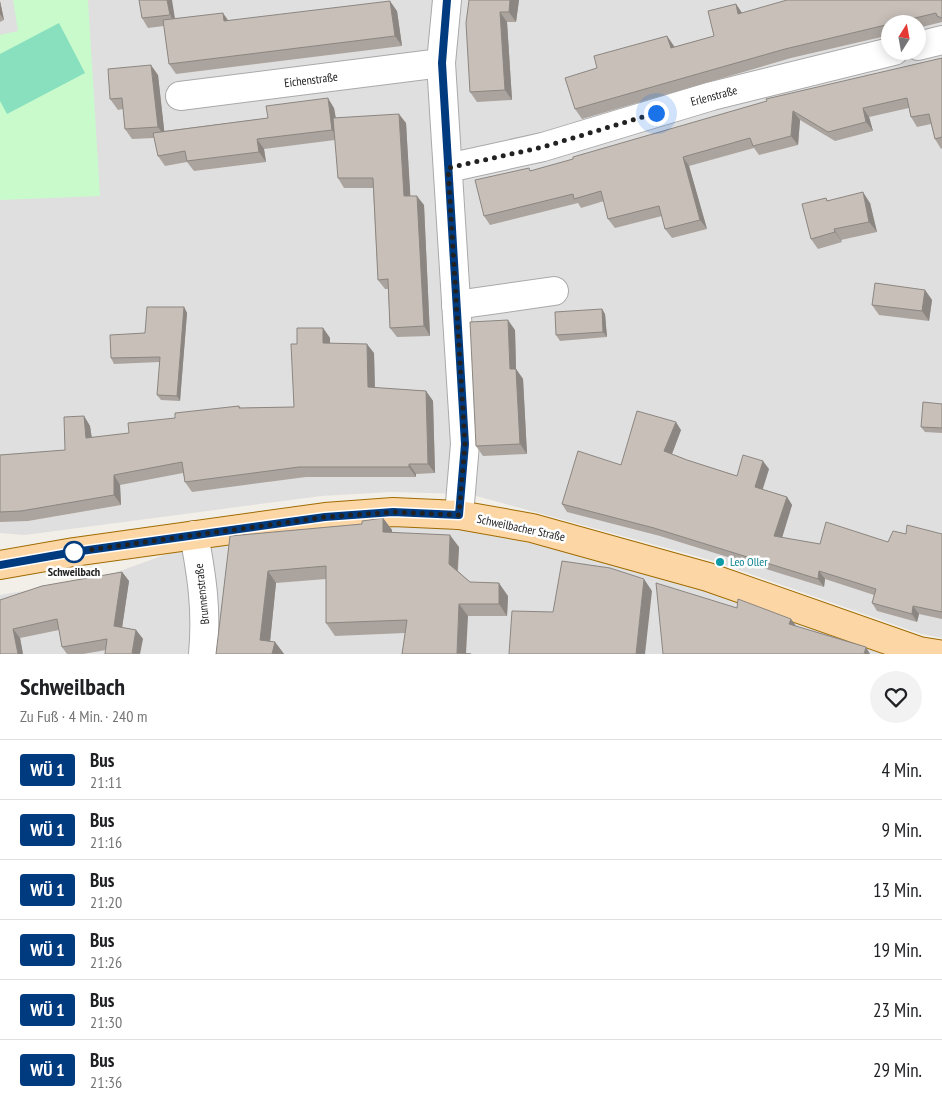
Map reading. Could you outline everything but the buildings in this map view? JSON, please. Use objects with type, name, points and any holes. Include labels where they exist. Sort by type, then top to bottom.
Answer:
[{"type":"main road","name":"Schweilbacher Straße","points":[[0,565],[325,517],[383,513],[459,515],[532,528],[708,577],[919,651],[938,654]]},
{"type":"street","points":[[447,0],[442,63],[465,444],[459,515]]},
{"type":"street","points":[[926,44],[942,40]]},
{"type":"street","name":"Erlenstraße","points":[[448,168],[543,147],[712,96],[881,54]]},
{"type":"street","name":"Eichenstraße","points":[[180,96],[442,63]]},
{"type":"street","points":[[456,305],[554,291]]},
{"type":"street","name":"Brunnenstraße","points":[[194,535],[202,579],[206,622],[203,654]]},
{"type":"shaded area","points":[[0,0],[942,0],[942,638],[921,634],[714,561],[469,494],[390,492],[321,496],[25,535],[0,533]]},
{"type":"shaded area","points":[[392,525],[461,528],[534,544],[707,590],[892,654],[0,654],[0,595],[101,578],[167,554],[327,530]]},
{"type":"green space","points":[[13,0],[88,0],[100,196],[0,200],[0,35],[18,31]]},
{"type":"green space","points":[[59,23],[85,73],[7,114],[0,101],[0,54]]},
{"type":"bus line","points":[[0,565],[74,552],[325,517],[393,512],[459,515],[465,444],[442,63],[447,0]]},
{"type":"place","name":"Schweilbach","points":[[74,552]]},
{"type":"place","name":"Leo Oller","points":[[720,562]]},
{"type":"route","points":[[74,552],[325,517],[393,512],[459,515],[465,444],[448,168],[543,147],[656,113]]}]
